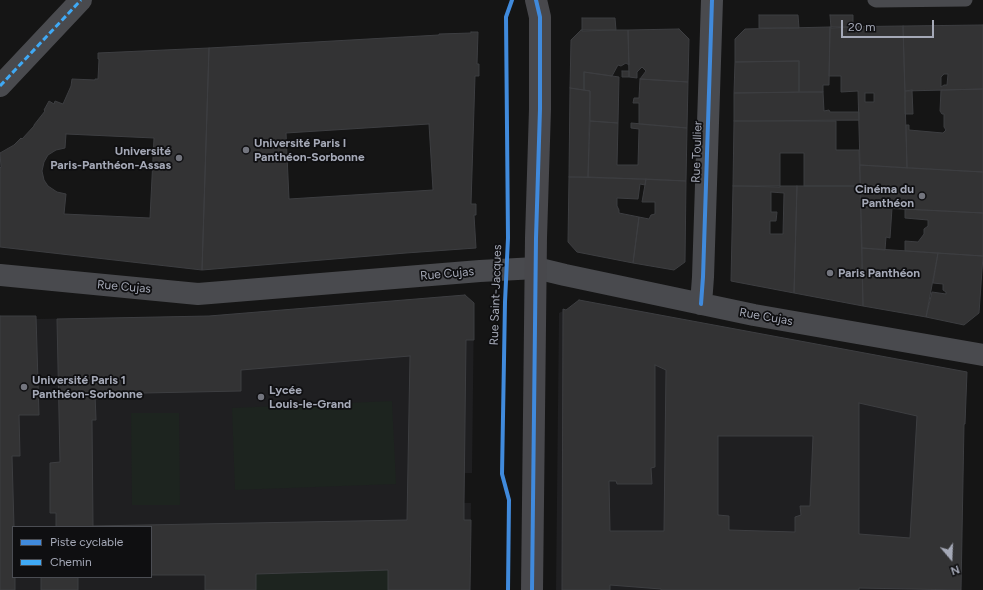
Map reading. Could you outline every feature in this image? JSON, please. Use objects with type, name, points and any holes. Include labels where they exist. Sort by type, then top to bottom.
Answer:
[{"type":"main road","points":[[532,590],[536,268],[540,109],[540,18],[536,0]]},
{"type":"street","points":[[0,86],[81,0]]},
{"type":"street","name":"Rue Toullier","points":[[701,304],[704,261],[712,0]]},
{"type":"street","name":"Rue Cujas","points":[[0,275],[198,294],[536,268],[754,315],[983,355]]},
{"type":"lane","points":[[874,0],[966,0]]},
{"type":"shaded area","name":"Lycée Louis-le-Grand","points":[[465,295],[474,303],[472,473],[465,473],[464,503],[471,503],[470,590],[0,590],[0,316],[36,316],[36,319],[209,316]]},
{"type":"shaded area","points":[[579,300],[967,372],[964,425],[961,590],[556,590],[559,313],[563,311],[563,309],[567,310]]},
{"type":"shaded area","points":[[392,401],[396,484],[235,490],[232,408]]},
{"type":"shaded area","points":[[131,413],[179,413],[180,505],[132,505]]},
{"type":"shaded area","points":[[388,570],[388,590],[256,590],[256,574]]},
{"type":"building","points":[[759,15],[798,15],[799,28],[759,28]]},
{"type":"building","points":[[830,15],[853,15],[853,27],[831,28]]},
{"type":"building","points":[[582,18],[615,18],[616,30],[582,31]]},
{"type":"building","points":[[983,25],[983,89],[905,91],[903,26]],"holes":[[[944,74],[948,74],[947,85],[941,87],[941,77]]]},
{"type":"building","points":[[903,26],[907,168],[860,165],[858,91],[841,92],[841,76],[829,76],[830,27]],"holes":[[[865,93],[874,93],[874,102],[865,102]]]},
{"type":"building","points":[[830,27],[829,85],[823,85],[823,92],[799,92],[799,61],[735,62],[735,39],[745,29]]},
{"type":"building","points":[[679,29],[689,39],[688,82],[640,79],[646,71],[642,67],[637,72],[637,78],[629,77],[628,30]]},
{"type":"building","points":[[581,30],[628,30],[629,65],[626,63],[621,66],[618,65],[612,76],[584,72],[584,90],[570,88],[571,40]]},
{"type":"building","name":"Université Paris I Panthéon-Sorbonne","points":[[478,32],[477,64],[479,64],[479,76],[475,76],[471,204],[476,204],[476,215],[474,215],[476,248],[202,270],[209,48]],"holes":[[[429,124],[433,190],[289,199],[286,133]]]},
{"type":"building","name":"Université Paris-Panthéon-Assas","points":[[209,48],[202,270],[0,247],[0,153],[14,145],[21,138],[22,139],[45,111],[44,110],[49,101],[54,104],[55,101],[63,104],[71,86],[72,79],[98,79],[98,53]],"holes":[[[66,134],[154,138],[150,218],[64,214],[66,194],[57,192],[48,186],[44,180],[42,171],[44,162],[48,155],[56,150],[65,148]]]},
{"type":"building","points":[[799,61],[799,92],[734,93],[735,62]]},
{"type":"building","points":[[622,71],[629,71],[629,77],[622,77]]},
{"type":"building","points":[[584,72],[619,77],[618,123],[590,121],[590,91],[584,90]]},
{"type":"building","points":[[640,79],[688,82],[687,128],[639,124],[639,103],[633,103],[634,98],[639,98]]},
{"type":"building","points":[[570,88],[590,91],[588,177],[569,177]]},
{"type":"building","points":[[983,89],[983,172],[907,168],[906,125],[909,125],[909,130],[943,133],[946,130],[944,127],[944,114],[940,111],[941,90]]},
{"type":"building","points":[[912,90],[913,114],[905,114],[905,91]]},
{"type":"building","points":[[823,92],[824,111],[859,112],[859,120],[734,121],[734,93]]},
{"type":"building","points":[[590,121],[618,123],[617,165],[638,165],[639,129],[631,128],[631,123],[687,128],[686,181],[588,177]]},
{"type":"building","points":[[734,121],[836,121],[836,150],[859,150],[860,186],[804,186],[804,153],[780,153],[780,187],[733,186]]},
{"type":"building","name":"Cinéma du Panthéon","points":[[860,165],[983,172],[983,213],[861,207]]},
{"type":"building","points":[[569,177],[646,179],[645,185],[640,184],[638,199],[617,198],[619,213],[639,217],[633,263],[577,252],[568,242]]},
{"type":"building","points":[[646,179],[686,181],[685,262],[674,270],[633,263],[639,217],[649,219],[651,215],[655,214],[655,202],[642,202]]},
{"type":"building","points":[[733,186],[797,186],[794,293],[731,281]],"holes":[[[771,192],[784,193],[783,234],[770,234],[770,221],[776,221],[777,212],[771,212]]]},
{"type":"building","points":[[797,186],[860,186],[863,306],[794,293]]},
{"type":"building","points":[[861,207],[892,208],[890,238],[886,237],[885,250],[862,248]]},
{"type":"building","points":[[905,209],[983,213],[983,256],[905,251],[905,241],[918,242],[924,234],[924,229],[928,226],[928,220],[905,218]]},
{"type":"building","points":[[862,248],[938,253],[926,317],[863,306]]},
{"type":"building","points":[[938,253],[983,256],[979,313],[964,325],[926,317],[932,292],[946,294],[943,290],[943,284],[933,283]]},
{"type":"building","points":[[465,295],[474,303],[474,340],[466,340],[464,520],[471,520],[470,590],[388,590],[388,570],[256,574],[256,590],[205,590],[205,575],[152,575],[152,526],[93,526],[56,526],[56,513],[50,513],[50,463],[60,462],[57,319],[209,316]],"holes":[[[410,356],[407,520],[93,526],[92,420],[96,420],[95,394],[241,391],[241,370]]]},
{"type":"building","points":[[579,300],[967,372],[964,424],[961,590],[859,588],[859,590],[661,590],[610,585],[610,590],[562,590],[563,309],[566,310]],"holes":[[[655,365],[666,370],[664,531],[610,531],[609,481],[616,481],[617,484],[652,484],[651,468],[655,467]],[[859,403],[917,416],[910,538],[859,534]],[[718,436],[813,436],[810,506],[800,506],[801,515],[795,517],[795,532],[729,530],[729,516],[718,515]]]},
{"type":"building","points":[[0,316],[36,316],[39,415],[19,415],[20,456],[12,456],[14,526],[12,526],[12,578],[15,578],[15,590],[0,590]]},
{"type":"building","points":[[41,578],[78,578],[78,590],[41,590]]},
{"type":"marked path","points":[[0,86],[81,0]]},
{"type":"cycle path","name":"Rue Saint-Jacques","points":[[508,590],[509,500],[502,474],[505,302],[508,238],[506,17],[512,0]]},
{"type":"cycle path","points":[[532,590],[536,238],[540,109],[540,17],[536,0]]},
{"type":"cycle path","points":[[701,304],[712,0]]},
{"type":"place","name":"Université Paris I Panthéon-Sorbonne","points":[[246,150]]},
{"type":"place","name":"Université Paris-Panthéon-Assas","points":[[179,158]]},
{"type":"place","name":"Cinéma du Panthéon","points":[[922,196]]},
{"type":"place","name":"Paris Panthéon","points":[[830,273]]},
{"type":"place","name":"Université Paris 1 Panthéon-Sorbonne","points":[[24,387]]},
{"type":"place","name":"Lycée Louis-le-Grand","points":[[261,397]]}]
